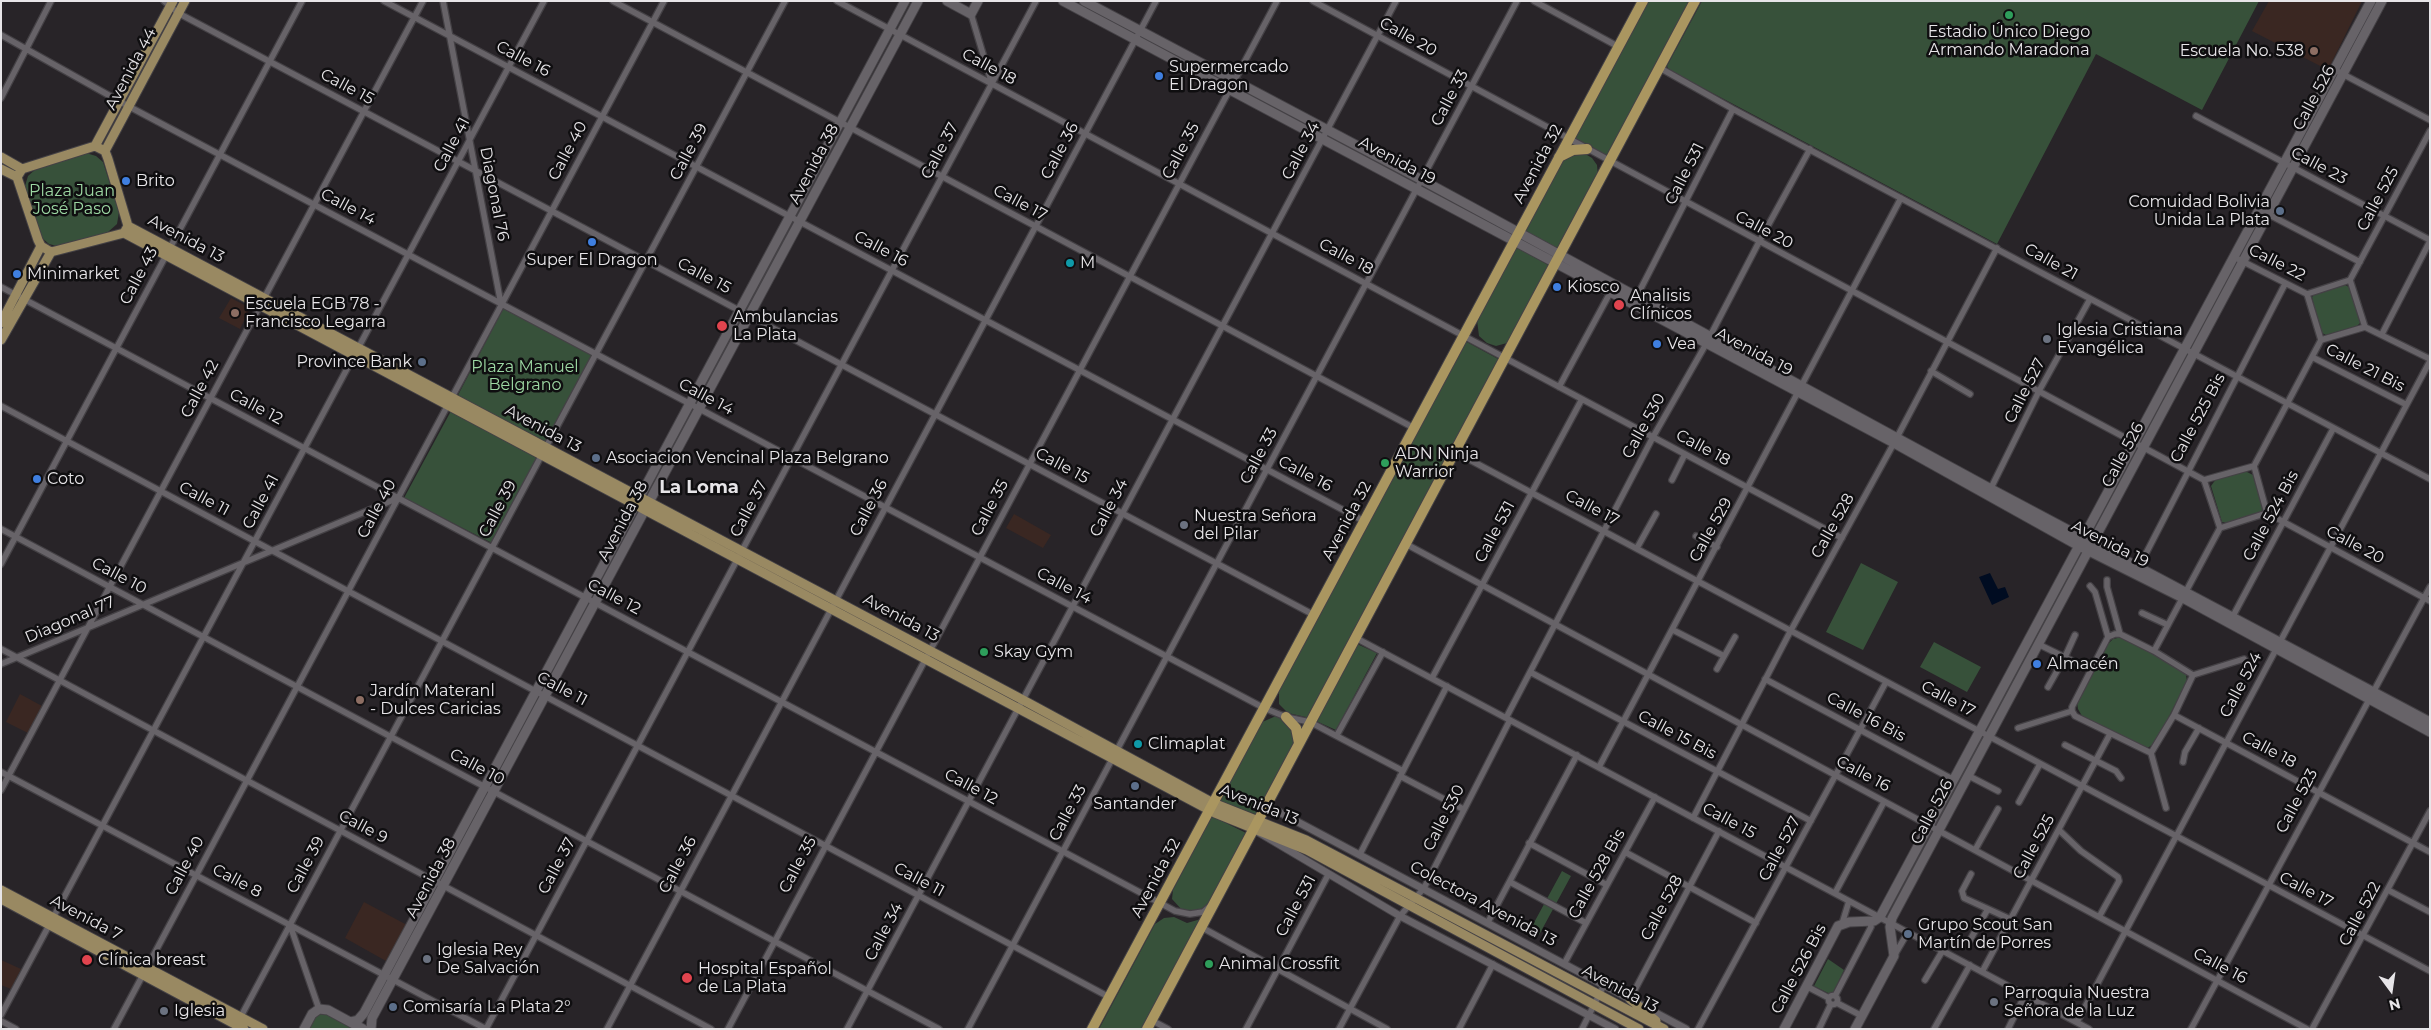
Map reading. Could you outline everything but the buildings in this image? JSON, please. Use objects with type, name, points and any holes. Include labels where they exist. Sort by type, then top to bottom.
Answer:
[{"type":"highway","name":"Avenida 32","points":[[1092,1029],[1643,1]]},
{"type":"highway","points":[[1149,1024],[1695,1]]},
{"type":"highway","points":[[1559,157],[1573,150],[1587,149]]},
{"type":"highway","points":[[1286,717],[1296,728],[1299,743]]},
{"type":"main road","name":"Avenida 44","points":[[104,151],[185,1]]},
{"type":"main road","name":"Avenida 38","points":[[350,1022],[361,1017],[905,1]]},
{"type":"main road","name":"Avenida 38","points":[[371,1029],[370,1021],[495,792],[918,1]]},
{"type":"main road","points":[[948,1],[971,14],[978,1]]},
{"type":"main road","name":"Avenida 19","points":[[1063,1],[1417,189],[1558,259],[2082,542],[2139,567],[2184,595],[2233,616],[2278,646]]},
{"type":"main road","name":"Avenida 19","points":[[1084,1],[1422,180],[1516,237]]},
{"type":"main road","name":"Calle 526","points":[[2339,72],[2371,1]]},
{"type":"main road","name":"Calle 526","points":[[1891,923],[2194,354],[2239,259],[2264,212],[2339,72],[2382,1]]},
{"type":"main road","name":"Avenida 44","points":[[95,146],[169,2]]},
{"type":"main road","points":[[1,323],[51,252],[126,229],[104,151],[95,146],[22,168],[17,177]]},
{"type":"main road","points":[[1,157],[22,168]]},
{"type":"main road","points":[[1,169],[17,177],[41,246],[51,252]]},
{"type":"main road","name":"Avenida 13","points":[[126,229],[1021,703],[1211,807],[1306,840],[1416,896],[1599,996],[1665,1029]]},
{"type":"main road","points":[[1,340],[41,246]]},
{"type":"main road","name":"Avenida 19","points":[[1558,259],[1610,293],[1634,301]]},
{"type":"main road","name":"Calle 526","points":[[1880,917],[2185,349],[2239,259]]},
{"type":"main road","name":"Avenida 19","points":[[2091,546],[2370,695],[2430,732]]},
{"type":"main road","name":"Avenida 19","points":[[2370,695],[2430,722]]},
{"type":"main road","name":"Avenida 13","points":[[1256,824],[1639,1029]]},
{"type":"main road","name":"Avenida 7","points":[[1,890],[51,922]]},
{"type":"main road","name":"Avenida 7","points":[[1,899],[51,922],[144,971],[239,1025],[263,1029]]},
{"type":"main road","name":"Calle 526 Bis","points":[[1784,1029],[1837,928],[1842,924],[1870,922],[1880,917]]},
{"type":"main road","points":[[1855,1029],[1894,956],[1891,923]]},
{"type":"main road","points":[[1630,999],[1665,1029]]},
{"type":"main road","points":[[304,1029],[312,1014],[319,1009],[328,1010],[363,1029]]},
{"type":"street","points":[[1,98],[51,1]]},
{"type":"street","name":"Calle 43","points":[[1,564],[302,1]]},
{"type":"street","name":"Calle 16","points":[[384,1],[1364,521]]},
{"type":"street","name":"Calle 42","points":[[1,790],[423,1]]},
{"type":"street","name":"Diagonal 76","points":[[443,1],[501,304]]},
{"type":"street","name":"Calle 41","points":[[1,1015],[544,1]]},
{"type":"street","name":"Calle 17","points":[[613,1],[1414,428]]},
{"type":"street","name":"Calle 40","points":[[114,1029],[664,1]]},
{"type":"street","name":"Calle 39","points":[[239,1025],[290,925],[785,1]]},
{"type":"street","name":"Calle 18","points":[[837,1],[1842,538]]},
{"type":"street","name":"Calle 37","points":[[486,1029],[1036,1]]},
{"type":"street","name":"Calle 36","points":[[607,1029],[1156,1]]},
{"type":"street","name":"Calle 35","points":[[728,1029],[1277,1]]},
{"type":"street","name":"Calle 20","points":[[1313,1],[1758,242],[2204,480]]},
{"type":"street","name":"Calle 34","points":[[847,1029],[1396,1]]},
{"type":"street","name":"Calle 33","points":[[968,1029],[1517,1]]},
{"type":"street","points":[[1534,1],[1619,47]]},
{"type":"street","name":"Calle 15","points":[[169,2],[178,13],[1314,615]]},
{"type":"street","points":[[971,14],[992,84]]},
{"type":"street","name":"Calle 14","points":[[1,35],[28,48],[128,106],[1264,708],[1286,717],[1310,722],[1337,735],[1463,809]]},
{"type":"street","name":"Calle 21","points":[[1660,68],[1733,110],[1997,248],[2237,378],[2430,479]]},
{"type":"street","points":[[2339,72],[2430,120]]},
{"type":"street","name":"Calle 531","points":[[1634,301],[1733,110]]},
{"type":"street","name":"Calle 23","points":[[2196,116],[2430,241]]},
{"type":"street","name":"Calle 525","points":[[2350,280],[2430,131]]},
{"type":"street","name":"Calle 530","points":[[1339,1029],[1400,916],[1424,888],[1555,624],[1653,437],[1708,340],[1758,242],[1810,150]]},
{"type":"street","name":"Calle 529","points":[[1599,767],[1749,488],[1901,198]]},
{"type":"street","points":[[2264,212],[2360,262]]},
{"type":"street","points":[[2382,334],[2430,241]]},
{"type":"street","name":"Calle 528","points":[[1693,818],[1790,632],[1896,440],[1997,248]]},
{"type":"street","name":"Calle 22","points":[[2239,259],[2307,294]]},
{"type":"street","points":[[2154,651],[2220,528],[2267,513],[2254,466],[2321,340],[2307,294],[2350,280],[2365,327]]},
{"type":"street","name":"Calle 525 Bis","points":[[2139,567],[2187,470],[2285,284]]},
{"type":"street","name":"Calle 12","points":[[1,286],[1160,903],[1176,911],[1190,914],[1203,912],[1214,902]]},
{"type":"street","points":[[1559,387],[1610,293]]},
{"type":"street","name":"Calle 527","points":[[1989,492],[2039,391],[2090,299]]},
{"type":"street","points":[[2321,340],[2365,327],[2430,360]]},
{"type":"street","name":"Calle 21 Bis","points":[[2312,357],[2405,404]]},
{"type":"street","name":"Calle 524","points":[[2077,1022],[2430,360]]},
{"type":"street","points":[[1931,372],[1970,394]]},
{"type":"street","name":"Calle 531","points":[[1432,678],[1582,399]]},
{"type":"street","name":"Calle 11","points":[[1,406],[1109,997]]},
{"type":"street","name":"Calle 524 Bis","points":[[2233,616],[2333,429]]},
{"type":"street","name":"Calle 17","points":[[1455,452],[1532,491],[1790,632],[2430,971]]},
{"type":"street","points":[[1672,480],[1685,454]]},
{"type":"street","points":[[2220,528],[2204,480],[2254,466]]},
{"type":"street","name":"Diagonal 77","points":[[1,664],[398,498]]},
{"type":"street","name":"Calle 20","points":[[2267,513],[2427,599]]},
{"type":"street","points":[[1638,548],[1656,514]]},
{"type":"street","name":"Calle 10","points":[[1,529],[939,1029]]},
{"type":"street","points":[[1696,536],[1717,547]]},
{"type":"street","name":"Calle 16","points":[[1406,544],[2307,1029]]},
{"type":"street","points":[[2107,580],[2107,587],[2120,634]]},
{"type":"street","points":[[2090,586],[2095,592],[2108,638]]},
{"type":"street","name":"Calle 523","points":[[2191,1029],[2370,695],[2427,599],[2430,587]]},
{"type":"street","points":[[2142,613],[2168,625]]},
{"type":"street","points":[[1673,630],[1724,656]]},
{"type":"street","points":[[2151,754],[2075,716],[2072,711],[2072,706],[2108,638],[2120,634],[2154,651],[2193,675]]},
{"type":"street","points":[[2048,687],[2065,658],[2075,635]]},
{"type":"street","points":[[1717,669],[1735,637]]},
{"type":"street","name":"Calle 15","points":[[1356,638],[2086,1028]]},
{"type":"street","points":[[2040,644],[2091,670]]},
{"type":"street","name":"Calle 9","points":[[1,649],[711,1029]]},
{"type":"street","points":[[1337,735],[1383,652]]},
{"type":"street","points":[[2166,808],[2151,754],[2174,715],[2193,675],[2244,659]]},
{"type":"street","name":"Calle 15 Bis","points":[[1530,672],[1811,821]]},
{"type":"street","name":"Calle 16 Bis","points":[[1765,679],[1954,780]]},
{"type":"street","name":"Calle 527","points":[[1698,1029],[1886,682]]},
{"type":"street","points":[[1360,854],[1446,686]]},
{"type":"street","points":[[2018,728],[2072,711]]},
{"type":"street","name":"Calle 18","points":[[2174,715],[2430,852]]},
{"type":"street","points":[[2183,762],[2185,752],[2199,728]]},
{"type":"street","name":"Calle 525","points":[[1982,972],[2110,734]]},
{"type":"street","points":[[2065,744],[2116,771],[2121,778]]},
{"type":"street","points":[[1488,922],[1577,756]]},
{"type":"street","points":[[2019,802],[2040,764]]},
{"type":"street","name":"Calle 8","points":[[1,772],[486,1029]]},
{"type":"street","points":[[1969,776],[1998,791]]},
{"type":"street","name":"Calle 528 Bis","points":[[1564,964],[1655,797]]},
{"type":"street","points":[[1835,894],[1884,802]]},
{"type":"street","name":"Colectora Avenida 13","points":[[1266,805],[1686,1029]]},
{"type":"street","points":[[1975,850],[1998,809]]},
{"type":"street","name":"Calle 522","points":[[2312,1029],[2430,811]]},
{"type":"street","points":[[1256,824],[1269,841],[1328,875],[1400,916],[1615,1029]]},
{"type":"street","points":[[2058,830],[2081,851],[2118,877],[2118,881],[2099,917]]},
{"type":"street","name":"Calle 528","points":[[1630,999],[1688,886],[1719,831]]},
{"type":"street","points":[[1529,844],[1607,885]]},
{"type":"street","points":[[1625,852],[1756,922]]},
{"type":"street","points":[[1971,874],[1962,891],[1964,898],[2010,919]]},
{"type":"street","name":"Calle 531","points":[[1246,1029],[1328,875]]},
{"type":"street","points":[[1510,882],[1586,923]]},
{"type":"street","points":[[2388,890],[2430,912]]},
{"type":"street","name":"Calle 526 Bis","points":[[1842,924],[1849,901]]},
{"type":"street","points":[[1970,940],[1988,909]]},
{"type":"street","points":[[1818,1029],[1871,926],[1870,922]]},
{"type":"street","points":[[290,925],[319,1009]]},
{"type":"street","points":[[1201,927],[1387,1029]]},
{"type":"street","points":[[1894,956],[1908,932]]},
{"type":"street","points":[[1925,980],[1943,950]]},
{"type":"street","points":[[1459,1029],[1493,964]]},
{"type":"street","points":[[1934,1029],[1970,965]]},
{"type":"street","points":[[1582,1029],[1604,986]]},
{"type":"street","points":[[1806,986],[1862,1016]]},
{"type":"street","points":[[2008,1029],[2026,995]]},
{"type":"street","points":[[1,1021],[16,1029]]},
{"type":"street","points":[[1149,1024],[1168,1029]]},
{"type":"shaded area","name":"Escuela No. 538","points":[[2269,1],[2362,1],[2328,70],[2252,31]]},
{"type":"shaded area","name":"Escuela EGB 78 - Francisco Legarra","points":[[231,298],[250,308],[240,329],[219,318]]},
{"type":"shaded area","points":[[1014,514],[1051,535],[1043,548],[1006,528]]},
{"type":"shaded area","points":[[20,694],[42,706],[28,733],[6,722]]},
{"type":"shaded area","points":[[364,902],[407,925],[386,961],[345,938]]},
{"type":"shaded area","points":[[1,960],[21,969],[11,989],[1,985]]},
{"type":"green space","points":[[1647,1],[1692,1],[1609,157],[1574,138]]},
{"type":"green space","points":[[1702,1],[2259,1],[2202,110],[2096,54],[1997,244],[1669,70],[1667,66]]},
{"type":"green space","points":[[1582,152],[1592,158],[1597,165],[1598,177],[1558,251],[1523,233],[1564,158]]},
{"type":"green space","name":"Plaza Juan José Paso","points":[[86,153],[96,156],[103,162],[119,212],[117,224],[108,232],[61,247],[49,244],[41,237],[25,186],[28,176],[37,168]]},
{"type":"green space","points":[[1516,247],[1550,266],[1513,337],[1507,343],[1496,346],[1487,343],[1479,336],[1477,320]]},
{"type":"green space","points":[[2345,285],[2351,288],[2361,319],[2360,323],[2357,326],[2326,335],[2320,332],[2312,297],[2315,294]]},
{"type":"green space","name":"Plaza Manuel Belgrano","points":[[504,307],[593,355],[545,443],[457,397]]},
{"type":"green space","points":[[1465,341],[1500,360],[1310,718],[1288,713],[1279,704],[1279,691]]},
{"type":"green space","name":"Plaza Manuel Belgrano","points":[[451,411],[537,458],[492,543],[404,498]]},
{"type":"green space","points":[[2245,471],[2253,475],[2263,510],[2261,513],[2229,523],[2222,522],[2211,486],[2216,479]]},
{"type":"green space","points":[[1861,563],[1898,582],[1863,650],[1826,632]]},
{"type":"green space","points":[[2122,637],[2182,669],[2186,675],[2187,681],[2156,742],[2149,747],[2142,747],[2082,716],[2078,709],[2077,702],[2108,644],[2113,639]]},
{"type":"green space","points":[[1934,642],[1981,667],[1967,692],[1920,667]]},
{"type":"green space","points":[[1357,644],[1377,653],[1336,730],[1316,721]]},
{"type":"green space","points":[[1276,716],[1290,721],[1296,741],[1258,815],[1220,802],[1260,723]]},
{"type":"green space","points":[[1212,816],[1246,833],[1207,908],[1188,913],[1182,910],[1172,899],[1173,890]]},
{"type":"green space","points":[[1562,871],[1571,876],[1539,935],[1530,930]]},
{"type":"green space","points":[[1174,917],[1187,923],[1201,919],[1143,1029],[1099,1029],[1155,924],[1164,918]]},
{"type":"green space","points":[[1828,959],[1844,970],[1832,995],[1814,986]]},
{"type":"green space","points":[[325,1012],[357,1029],[308,1029],[314,1016]]},
{"type":"water","points":[[1990,573],[1998,589],[2005,587],[2009,597],[1992,605],[1979,577]]},
{"type":"place","name":"Estadio Único Diego Armando Maradona","points":[[2009,15]]},
{"type":"place","name":"Escuela No. 538","points":[[2314,51]]},
{"type":"place","name":"Supermercado El Dragon","points":[[1159,76]]},
{"type":"place","name":"Brito","points":[[126,181]]},
{"type":"place","name":"Comuidad Bolivia Unida La Plata","points":[[2280,211]]},
{"type":"place","name":"Super El Dragon","points":[[592,242]]},
{"type":"place","name":"M","points":[[1070,263]]},
{"type":"place","name":"Minimarket","points":[[17,274]]},
{"type":"place","name":"Kiosco","points":[[1557,287]]},
{"type":"place","name":"Analisis Clínicos","points":[[1619,305]]},
{"type":"place","name":"Escuela EGB 78 - Francisco Legarra","points":[[235,313]]},
{"type":"place","name":"Ambulancias La Plata","points":[[722,326]]},
{"type":"place","name":"Iglesia Cristiana Evangélica","points":[[2047,339]]},
{"type":"place","name":"Vea","points":[[1657,344]]},
{"type":"place","name":"Province Bank","points":[[422,362]]},
{"type":"place","name":"Asociacion Vencinal Plaza Belgrano","points":[[596,458]]},
{"type":"place","name":"ADN Ninja Warrior","points":[[1385,463]]},
{"type":"place","name":"Coto","points":[[37,479]]},
{"type":"place","name":"Nuestra Señora del Pilar","points":[[1184,525]]},
{"type":"place","name":"Skay Gym","points":[[984,652]]},
{"type":"place","name":"Almacén","points":[[2037,664]]},
{"type":"place","name":"Jardín Materanl - Dulces Caricias","points":[[360,700]]},
{"type":"place","name":"Climaplat","points":[[1138,744]]},
{"type":"place","name":"Santander","points":[[1135,786]]},
{"type":"place","name":"Grupo Scout San Martín de Porres","points":[[1908,934]]},
{"type":"place","name":"Iglesia Rey De Salvación","points":[[427,959]]},
{"type":"place","name":"Clínica breast","points":[[87,960]]},
{"type":"place","name":"Animal Crossfit","points":[[1209,964]]},
{"type":"place","name":"Hospital Español de La Plata","points":[[687,978]]},
{"type":"place","name":"Parroquia Nuestra Señora de la Luz","points":[[1994,1002]]},
{"type":"place","name":"Comisaría La Plata 2°","points":[[393,1007]]},
{"type":"place","name":"Iglesia","points":[[164,1011]]},
{"type":"district","name":"La Loma","points":[[699,488]]}]
